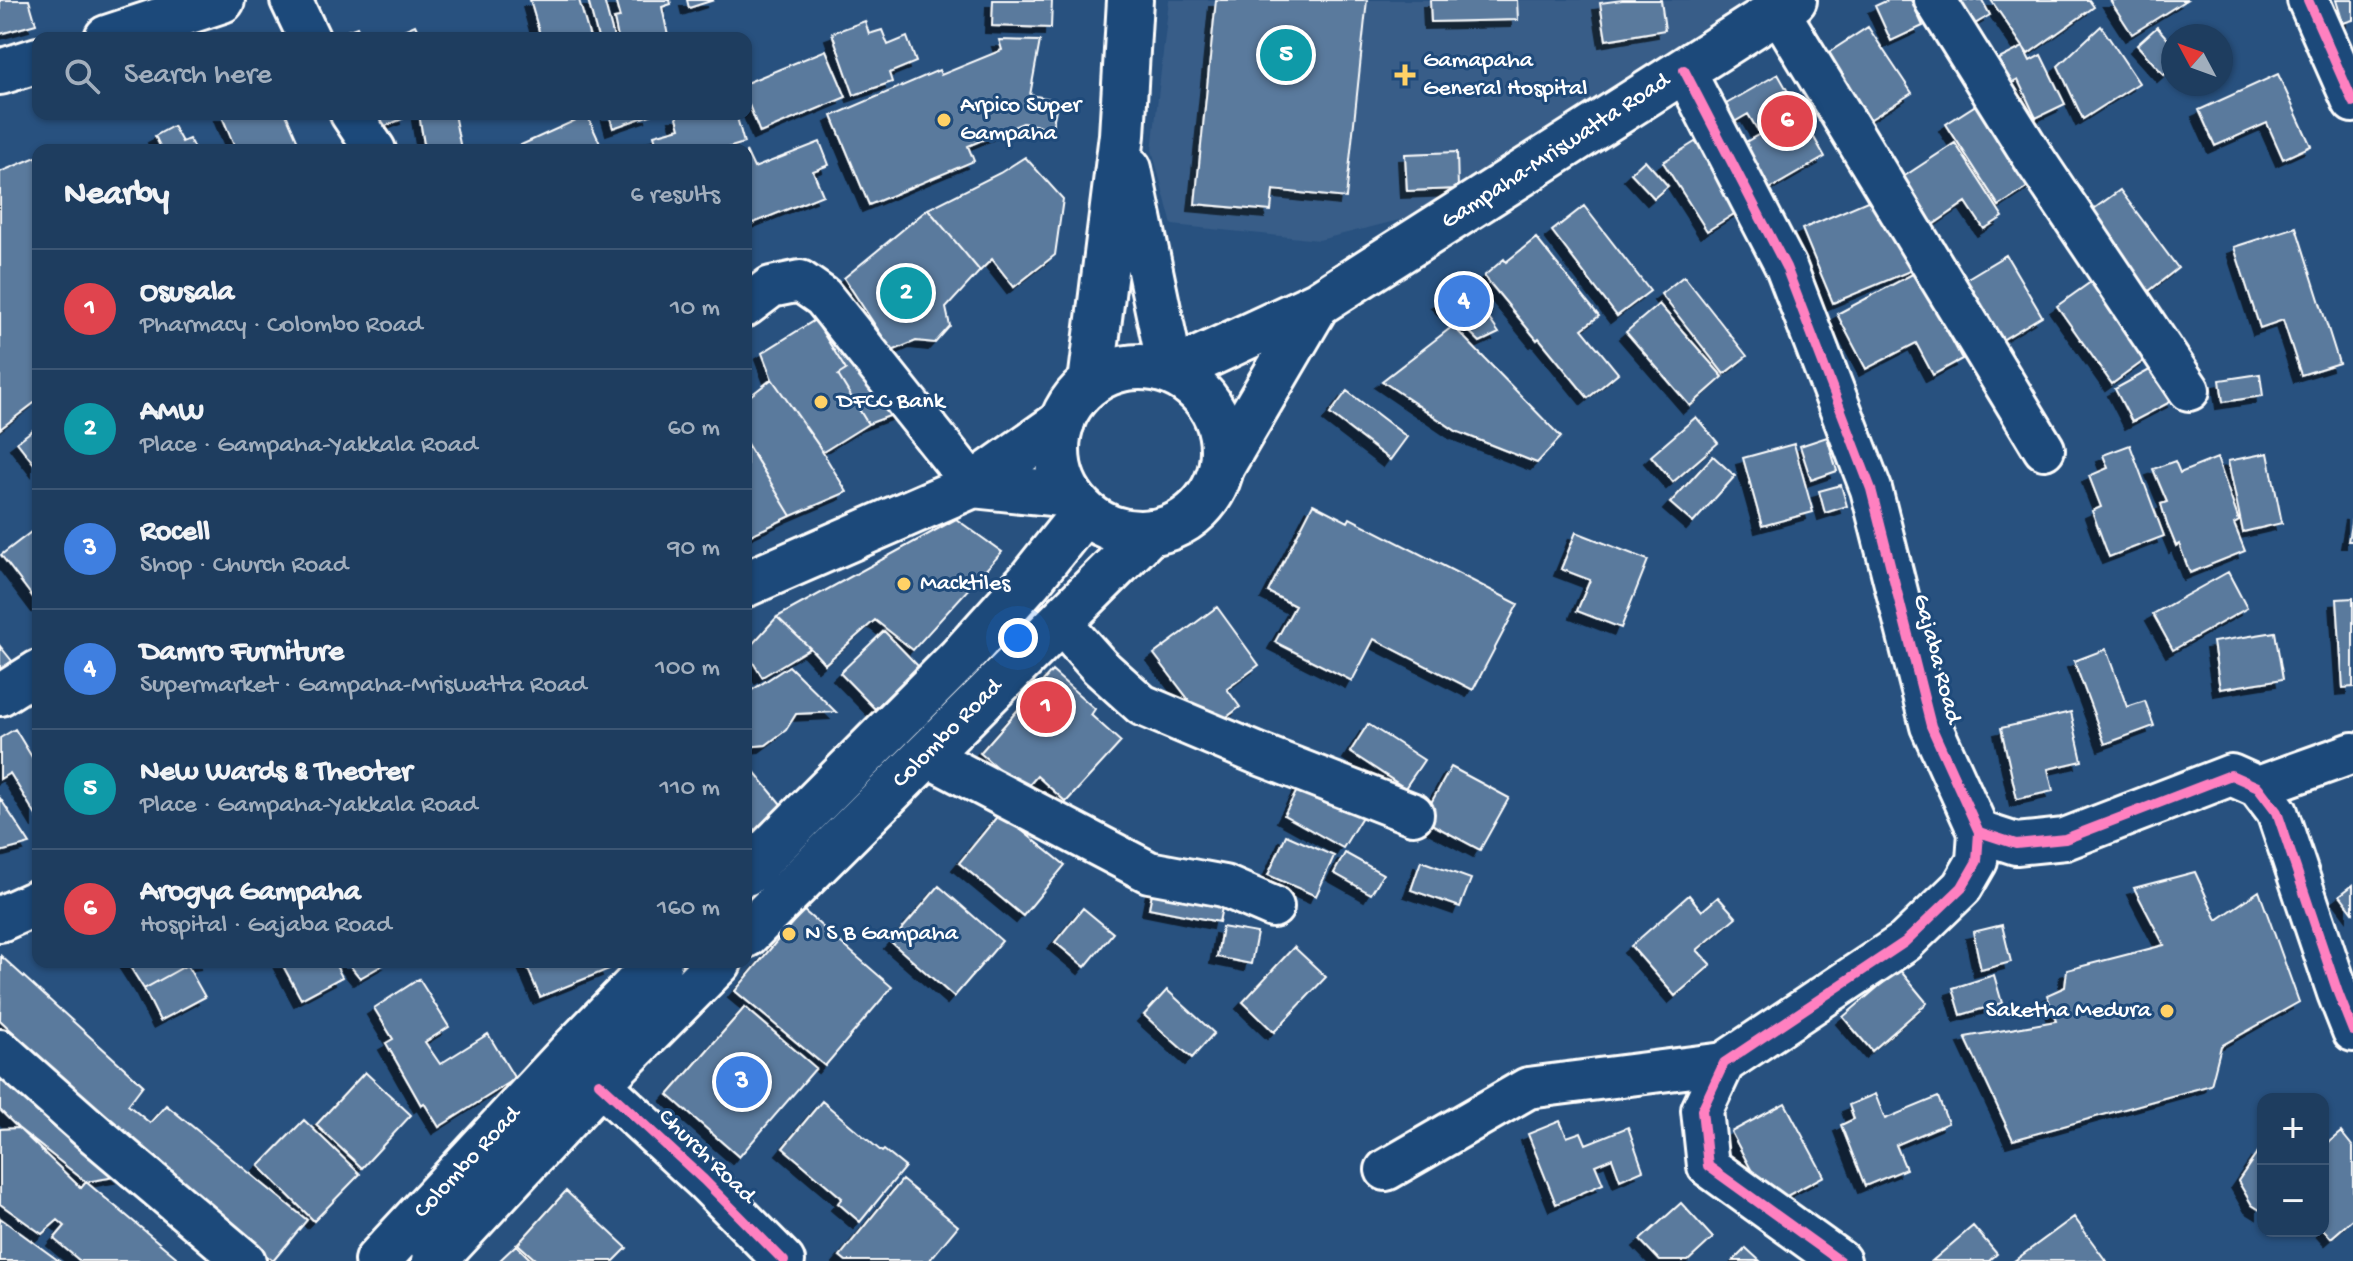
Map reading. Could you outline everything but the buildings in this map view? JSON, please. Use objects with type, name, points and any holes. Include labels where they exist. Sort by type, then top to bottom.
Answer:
[{"type":"main road","points":[[125,32],[222,0]]},
{"type":"main road","points":[[1091,383],[1122,135],[1130,0]]},
{"type":"main road","name":"Gampaha-Mriswatta Road","points":[[1171,372],[1317,304],[1786,5]]},
{"type":"main road","points":[[0,72],[32,62]]},
{"type":"main road","points":[[1122,135],[1171,372]]},
{"type":"main road","name":"Gampaha-Mriswatta Road","points":[[1222,466],[1317,304]]},
{"type":"main road","points":[[1130,367],[1151,367],[1171,372],[1191,383],[1207,400],[1218,420],[1224,443],[1222,466],[1215,486],[1204,503],[1189,517],[1171,527],[1133,533],[1099,522],[1077,504],[1062,478],[1057,459],[1058,440],[1068,407],[1078,393],[1091,383],[1109,372],[1130,367]]},
{"type":"main road","points":[[752,577],[973,485],[1062,422]]},
{"type":"main road","points":[[973,485],[1077,504]]},
{"type":"main road","name":"Colombo Road","points":[[752,867],[960,658],[1030,580],[1077,504]]},
{"type":"main road","name":"Colombo Road","points":[[752,929],[1150,532]]},
{"type":"main road","points":[[0,919],[32,905]]},
{"type":"main road","name":"Colombo Road","points":[[438,1260],[584,1068],[655,968]]},
{"type":"main road","name":"Colombo Road","points":[[377,1261],[584,1068],[711,968]]},
{"type":"street","points":[[291,0],[306,32]]},
{"type":"street","points":[[1935,0],[2035,160],[2189,390]]},
{"type":"street","points":[[2308,0],[2353,102]]},
{"type":"street","points":[[1786,5],[2044,449]]},
{"type":"street","name":"Gajaba Road","points":[[1684,70],[1786,267],[1871,489],[1931,726],[1979,832]]},
{"type":"street","points":[[355,120],[371,144]]},
{"type":"street","points":[[752,301],[771,287],[800,281],[823,297],[973,485]]},
{"type":"street","points":[[1059,621],[1100,667],[1142,705],[1413,814]]},
{"type":"street","points":[[0,695],[32,675]]},
{"type":"street","points":[[2258,787],[2353,753]]},
{"type":"street","points":[[927,756],[1149,872],[1224,886],[1273,907]]},
{"type":"street","points":[[1386,1170],[1528,1088],[1724,1063],[1905,942],[1962,887],[1977,861],[1979,832],[2016,844],[2065,839],[2231,775],[2258,787],[2277,812],[2353,1031]]},
{"type":"street","points":[[0,1050],[245,1261]]},
{"type":"street","points":[[1724,1063],[1702,1110],[1708,1166],[1840,1261]]},
{"type":"street","name":"Church Road","points":[[584,1068],[704,1180],[784,1261]]},
{"type":"shaded area","name":"Gamapaha General Hospital","points":[[1169,0],[1765,0],[1440,210],[1319,240],[1172,225],[1152,150]]},
{"type":"cycle path","points":[[2308,0],[2353,102]]},
{"type":"cycle path","points":[[1684,70],[1786,267],[1871,489],[1931,726],[1979,832],[2016,844],[2065,839],[2231,775],[2258,787],[2277,812],[2353,1031]]},
{"type":"cycle path","points":[[1840,1261],[1708,1166],[1702,1110],[1724,1063],[1905,942],[1962,887],[1977,861],[1979,832]]},
{"type":"cycle path","points":[[599,1083],[704,1180],[784,1261]]},
{"type":"place","name":"New Wards & Theoter","points":[[1286,55]]},
{"type":"place","name":"Gamapaha General Hospital","points":[[1405,75]]},
{"type":"place","name":"Arpico Super Gampaha","points":[[944,120]]},
{"type":"place","name":"Arogya Gampaha","points":[[1787,121]]},
{"type":"place","name":"AMW","points":[[906,293]]},
{"type":"place","name":"Damro Furniture","points":[[1464,301]]},
{"type":"place","name":"DFCC Bank","points":[[821,402]]},
{"type":"place","name":"Macktiles","points":[[904,584]]},
{"type":"place","name":"Osusala","points":[[1046,707]]},
{"type":"place","name":"N S B Gampaha","points":[[789,934]]},
{"type":"place","name":"Saketha Medura","points":[[2167,1011]]},
{"type":"place","name":"Rocell","points":[[742,1082]]}]
